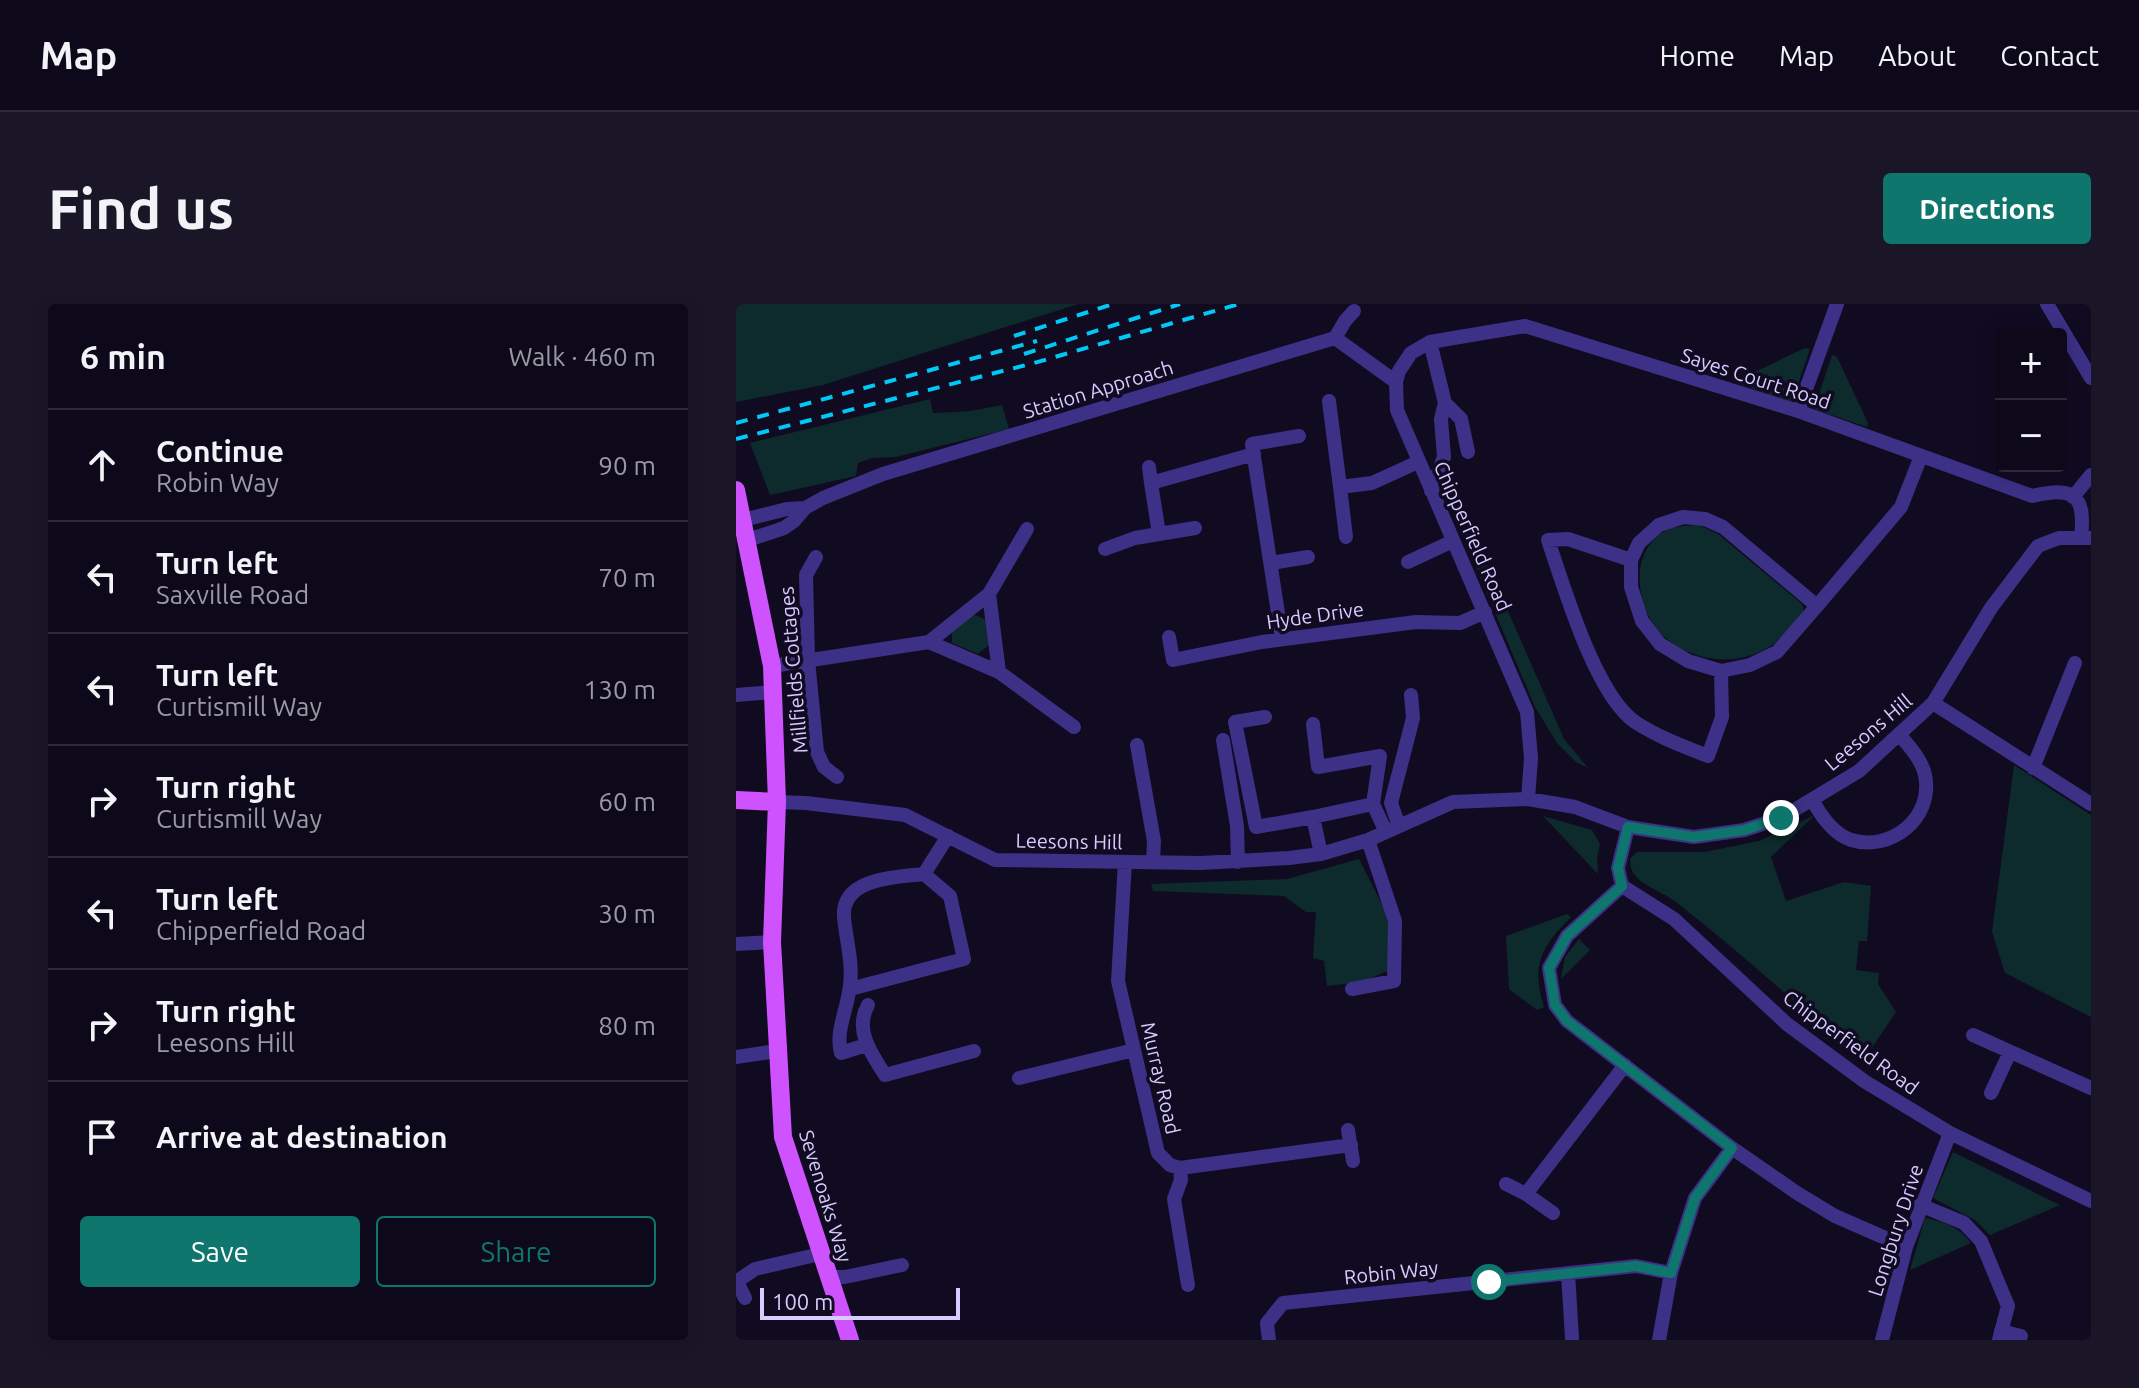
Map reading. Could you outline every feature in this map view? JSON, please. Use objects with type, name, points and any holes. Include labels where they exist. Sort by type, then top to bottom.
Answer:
[{"type":"main road","name":"Sevenoaks Way","points":[[736,490],[772,666],[777,802],[772,942],[783,1137],[850,1340]]},
{"type":"main road","points":[[736,800],[777,802]]},
{"type":"street","points":[[1798,411],[1837,304]]},
{"type":"street","points":[[2047,304],[2091,378]]},
{"type":"street","points":[[1354,311],[1335,338],[1396,382],[1411,353],[1430,342],[1445,403],[1441,419],[1444,457],[1431,491]]},
{"type":"street","name":"Sayes Court Road","points":[[1430,342],[1525,326],[1798,411],[2032,496],[2061,492],[2073,497]]},
{"type":"street","name":"Station Approach","points":[[743,520],[764,513],[805,508],[883,474],[1335,338]]},
{"type":"street","name":"Chipperfield Road","points":[[1396,382],[1397,410],[1527,712],[1531,758],[1528,799]]},
{"type":"street","points":[[1329,401],[1346,537]]},
{"type":"street","points":[[1445,403],[1461,419],[1468,452]]},
{"type":"street","points":[[1282,639],[1252,444],[1299,436]]},
{"type":"street","points":[[1151,483],[1254,454]]},
{"type":"street","points":[[1817,606],[1723,527],[1705,519],[1683,517],[1659,525],[1639,543],[1631,560],[1631,587],[1642,621],[1660,644],[1688,661],[1721,671],[1750,665],[1777,652],[1817,606],[1901,507],[1921,456]]},
{"type":"street","points":[[1340,487],[1372,483],[1418,462]]},
{"type":"street","points":[[1149,467],[1159,534]]},
{"type":"street","points":[[2086,538],[2084,513],[2081,504],[2073,497],[2091,475]]},
{"type":"street","name":"Station Approach","points":[[748,540],[790,525],[805,508]]},
{"type":"street","points":[[1105,549],[1135,538],[1195,528]]},
{"type":"street","points":[[772,666],[929,642],[989,594],[1027,529]]},
{"type":"street","name":"Leesons Hill","points":[[777,802],[905,815],[995,860],[1238,862],[1321,854],[1368,840],[1453,802],[1528,799],[1575,807],[1628,827],[1694,837],[1744,830],[1781,818],[1859,771],[1933,703],[1991,608],[2038,546],[2059,538],[2086,538]]},
{"type":"street","points":[[1631,560],[1568,539],[1548,540],[1584,639],[1611,695],[1633,720],[1669,741],[1708,756],[1722,717],[1721,671]]},
{"type":"street","points":[[1408,562],[1453,541]]},
{"type":"street","name":"Millfields Cottages","points":[[816,557],[806,575],[808,660],[817,752],[824,767],[837,777]]},
{"type":"street","points":[[1271,563],[1308,557]]},
{"type":"street","points":[[989,594],[999,672]]},
{"type":"street","name":"Hyde Drive","points":[[1169,637],[1173,660],[1282,639],[1416,622],[1460,623],[1485,612]]},
{"type":"street","points":[[929,642],[999,672],[1074,727]]},
{"type":"street","points":[[2033,768],[2075,663]]},
{"type":"street","points":[[736,695],[773,692]]},
{"type":"street","points":[[1392,829],[1391,803],[1413,718],[1411,695]]},
{"type":"street","points":[[1933,703],[2091,804]]},
{"type":"street","points":[[1265,717],[1235,722],[1256,827],[1373,804]]},
{"type":"street","points":[[1313,724],[1318,767],[1380,756],[1373,804],[1392,829]]},
{"type":"street","points":[[1813,801],[1828,824],[1850,839],[1891,839],[1908,830],[1920,812],[1926,793],[1925,775],[1918,759],[1899,734]]},
{"type":"street","points":[[1223,740],[1237,826],[1238,862]]},
{"type":"street","points":[[1137,745],[1154,841],[1153,862]]},
{"type":"street","points":[[1313,817],[1321,854]]},
{"type":"street","points":[[1628,827],[1618,868],[1622,886],[1567,936],[1549,968],[1555,1005],[1567,1021],[1732,1148],[1797,1193],[1835,1216],[1906,1247]]},
{"type":"street","points":[[866,1045],[841,1053],[838,1042],[850,989],[852,964],[844,912],[853,894],[867,883],[924,874],[948,836]]},
{"type":"street","points":[[1352,989],[1394,981],[1395,921],[1368,840]]},
{"type":"street","name":"Murray Road","points":[[1125,862],[1118,981],[1158,1153],[1170,1165],[1180,1168]]},
{"type":"street","points":[[850,989],[964,959],[950,896],[924,874]]},
{"type":"street","name":"Chipperfield Road","points":[[1622,886],[1674,919],[1800,1033],[1864,1081],[1950,1133],[2091,1201]]},
{"type":"street","points":[[736,944],[772,942]]},
{"type":"street","points":[[868,1005],[862,1015],[866,1045],[885,1075],[974,1051]]},
{"type":"street","points":[[1973,1035],[2091,1088]]},
{"type":"street","points":[[1019,1078],[1134,1050]]},
{"type":"street","points":[[736,1057],[777,1051]]},
{"type":"street","points":[[1991,1093],[2010,1052]]},
{"type":"street","points":[[1526,1194],[1625,1065]]},
{"type":"street","points":[[1348,1130],[1353,1161]]},
{"type":"street","name":"Longbury Drive","points":[[1882,1340],[1906,1247],[1950,1133]]},
{"type":"street","points":[[1188,1285],[1174,1199],[1181,1180],[1180,1168],[1351,1145]]},
{"type":"street","points":[[1659,1340],[1671,1273],[1695,1198],[1732,1148]]},
{"type":"street","points":[[1506,1184],[1553,1213]]},
{"type":"street","points":[[1920,1205],[1964,1223],[1981,1241],[2008,1306],[2000,1336],[2021,1336]]},
{"type":"street","points":[[745,1298],[736,1281],[755,1269],[820,1254]]},
{"type":"street","points":[[828,1277],[845,1277],[902,1265]]},
{"type":"street","name":"Robin Way","points":[[1269,1340],[1267,1323],[1283,1303],[1636,1266],[1671,1273]]},
{"type":"street","points":[[1568,1273],[1572,1338]]},
{"type":"green space","points":[[736,304],[1078,304],[823,385],[736,402]]},
{"type":"green space","points":[[1805,348],[1810,349],[1792,402],[1739,384],[1742,378]]},
{"type":"green space","points":[[1832,355],[1837,357],[1868,423],[1867,427],[1814,409]]},
{"type":"green space","points":[[930,399],[933,413],[1002,405],[1009,429],[896,457],[872,458],[858,463],[856,476],[770,495],[750,443]]},
{"type":"green space","points":[[1443,489],[1490,570],[1564,739],[1588,768],[1576,762],[1557,743],[1535,707]]},
{"type":"green space","points":[[1699,525],[1718,534],[1802,604],[1804,612],[1769,647],[1739,658],[1707,658],[1677,646],[1654,625],[1640,589],[1646,551],[1667,530]]},
{"type":"green space","points":[[972,614],[987,620],[989,645],[978,654],[952,643],[952,631]]},
{"type":"green space","points":[[2014,765],[2091,815],[2091,1017],[2005,973],[1992,932]]},
{"type":"green space","points":[[1815,815],[1771,857],[1786,901],[1844,882],[1871,886],[1867,941],[1859,941],[1856,970],[1879,973],[1878,984],[1896,1012],[1863,1061],[1700,921],[1640,880],[1631,867],[1630,859],[1637,852],[1705,852],[1759,841]]},
{"type":"green space","points":[[1543,816],[1592,830],[1600,844],[1598,874]]},
{"type":"green space","points":[[1359,859],[1388,916],[1390,970],[1361,982],[1327,986],[1324,961],[1313,958],[1316,912],[1306,912],[1284,896],[1153,891],[1151,884],[1287,879]]},
{"type":"green space","points":[[1567,914],[1571,917],[1552,938],[1541,958],[1539,979],[1544,1007],[1537,1010],[1509,989],[1506,936]]},
{"type":"green space","points":[[1579,939],[1590,950],[1561,979],[1565,957]]},
{"type":"green space","points":[[1953,1152],[2060,1205],[1990,1235],[1975,1220],[1933,1198]]},
{"type":"green space","points":[[1925,1218],[1951,1226],[1971,1243],[1910,1270]]},
{"type":"railway","points":[[1014,336],[1113,304]]},
{"type":"railway","points":[[1024,354],[1180,304]]},
{"type":"railway","points":[[736,439],[1034,363],[1239,304]]},
{"type":"railway","points":[[736,423],[1037,341]]},
{"type":"route","points":[[1489,1282],[1636,1266],[1671,1273],[1695,1198],[1732,1148],[1567,1021],[1555,1005],[1549,968],[1567,936],[1622,886],[1618,868],[1628,827],[1694,837],[1744,830],[1781,818]]}]
